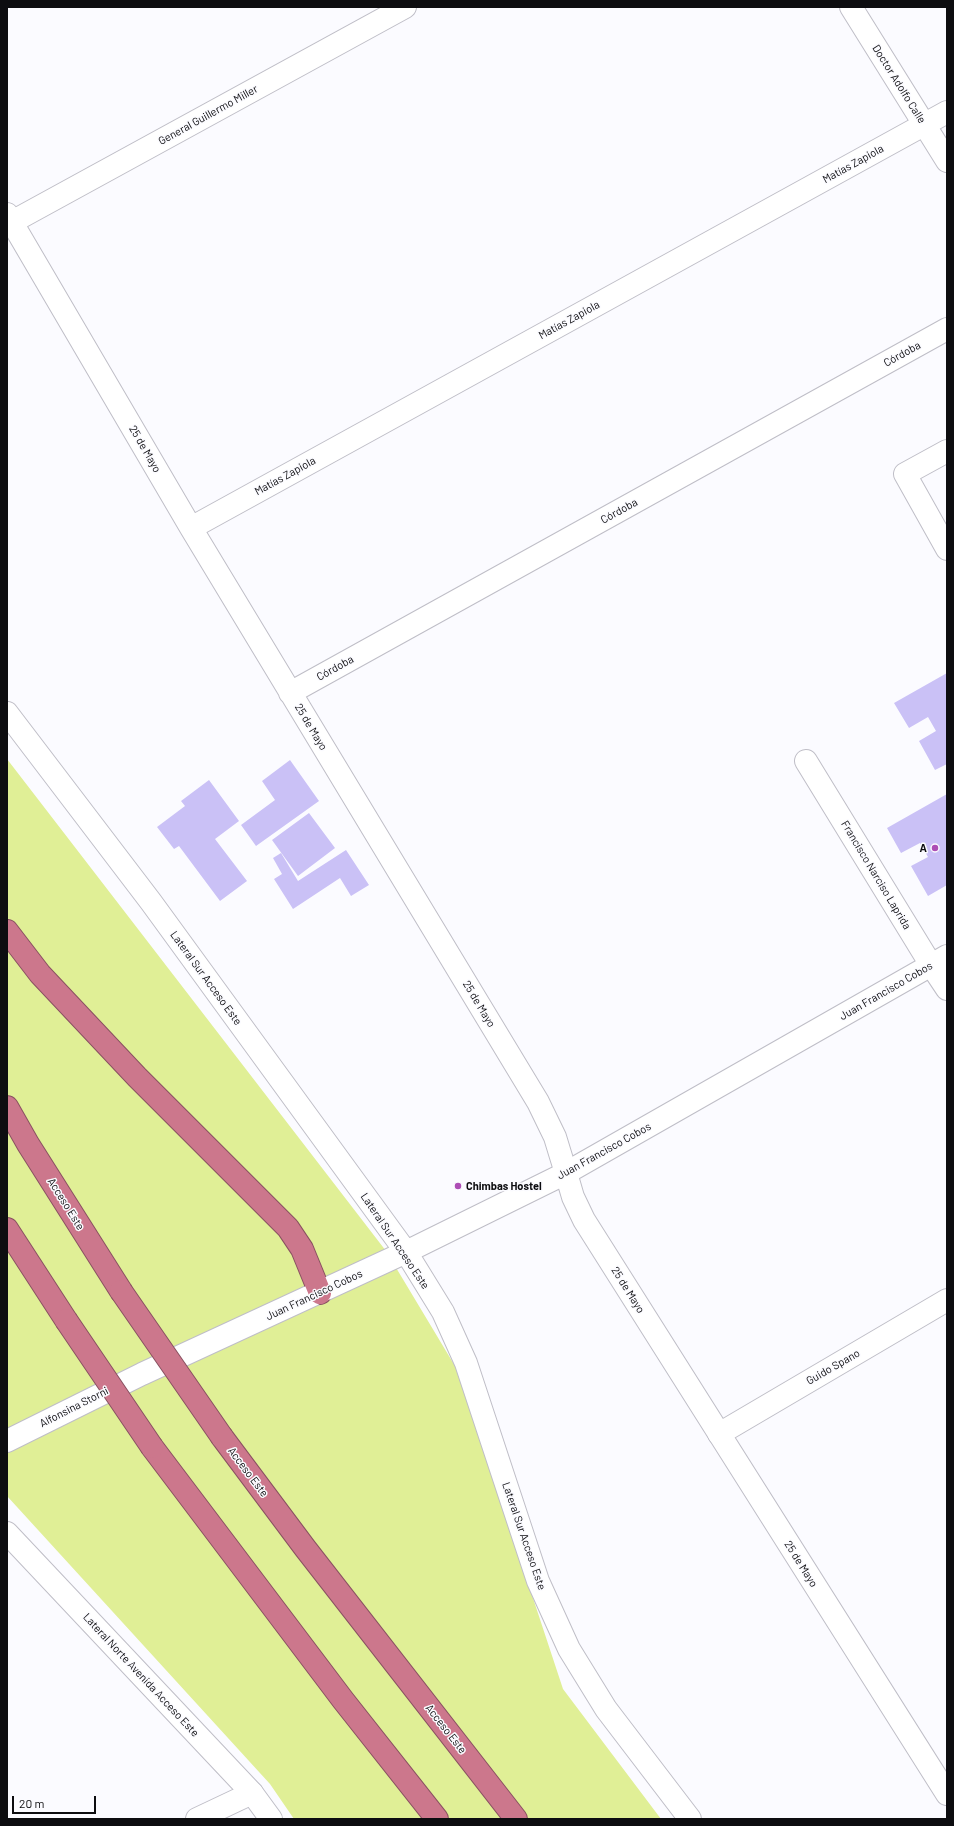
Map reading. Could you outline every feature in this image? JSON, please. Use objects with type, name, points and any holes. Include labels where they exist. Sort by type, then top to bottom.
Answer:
[{"type":"highway","points":[[7,931],[40,974],[131,1071],[288,1228],[302,1249],[320,1293]]},
{"type":"highway","name":"Acceso Este","points":[[7,1107],[28,1144],[121,1291],[222,1437],[305,1548],[516,1819]]},
{"type":"highway","points":[[7,1229],[66,1320],[152,1447],[343,1700],[437,1819]]},
{"type":"highway","points":[[343,1700],[427,1819]]},
{"type":"street","name":"General Guillermo Miller","points":[[10,218],[405,7]]},
{"type":"street","name":"Doctor Adolfo Calle","points":[[851,7],[947,161]]},
{"type":"street","name":"Matías Zapiola","points":[[191,528],[947,112]]},
{"type":"street","name":"25 de Mayo","points":[[10,218],[191,528],[538,1102],[555,1137],[573,1197],[584,1220],[947,1794]]},
{"type":"street","name":"Córdoba","points":[[290,693],[947,329]]},
{"type":"street","points":[[947,451],[905,474],[947,549]]},
{"type":"street","name":"Lateral Sur Acceso Este","points":[[7,713],[151,902],[406,1252],[443,1312],[466,1363],[538,1582],[569,1649],[606,1709],[690,1819]]},
{"type":"street","name":"Francisco Narciso Laprida","points":[[806,760],[939,961],[947,989]]},
{"type":"street","name":"Juan Francisco Cobos","points":[[142,1374],[320,1293],[566,1173],[939,961]]},
{"type":"street","name":"Guido Spano","points":[[718,1434],[947,1300]]},
{"type":"street","name":"Alfonsina Storni","points":[[7,1441],[142,1374]]},
{"type":"street","name":"Lateral Norte Avenida Acceso Este","points":[[7,1533],[252,1793],[271,1819]]},
{"type":"street","points":[[197,1819],[252,1793]]},
{"type":"green space","points":[[7,759],[386,1251],[458,1371],[563,1689],[661,1819],[294,1819],[270,1784],[7,1496]]},
{"type":"building","points":[[947,673],[947,764],[935,770],[919,741],[936,731],[928,717],[909,728],[894,703]]},
{"type":"building","points":[[290,760],[319,801],[256,846],[241,825],[275,800],[262,781]]},
{"type":"building","points":[[209,780],[239,821],[215,839],[247,881],[220,901],[179,846],[174,849],[157,827],[185,806],[181,801]]},
{"type":"building","name":"A","points":[[947,794],[947,885],[928,896],[911,866],[928,857],[920,843],[901,853],[887,828]]},
{"type":"building","points":[[309,813],[335,848],[298,876],[272,840]]},
{"type":"building","points":[[346,850],[369,885],[351,896],[340,878],[293,909],[274,879],[282,874],[273,858],[281,853],[298,881]]},
{"type":"place","name":"A","points":[[935,848]]},
{"type":"place","name":"Chimbas Hostel","points":[[458,1186]]}]
